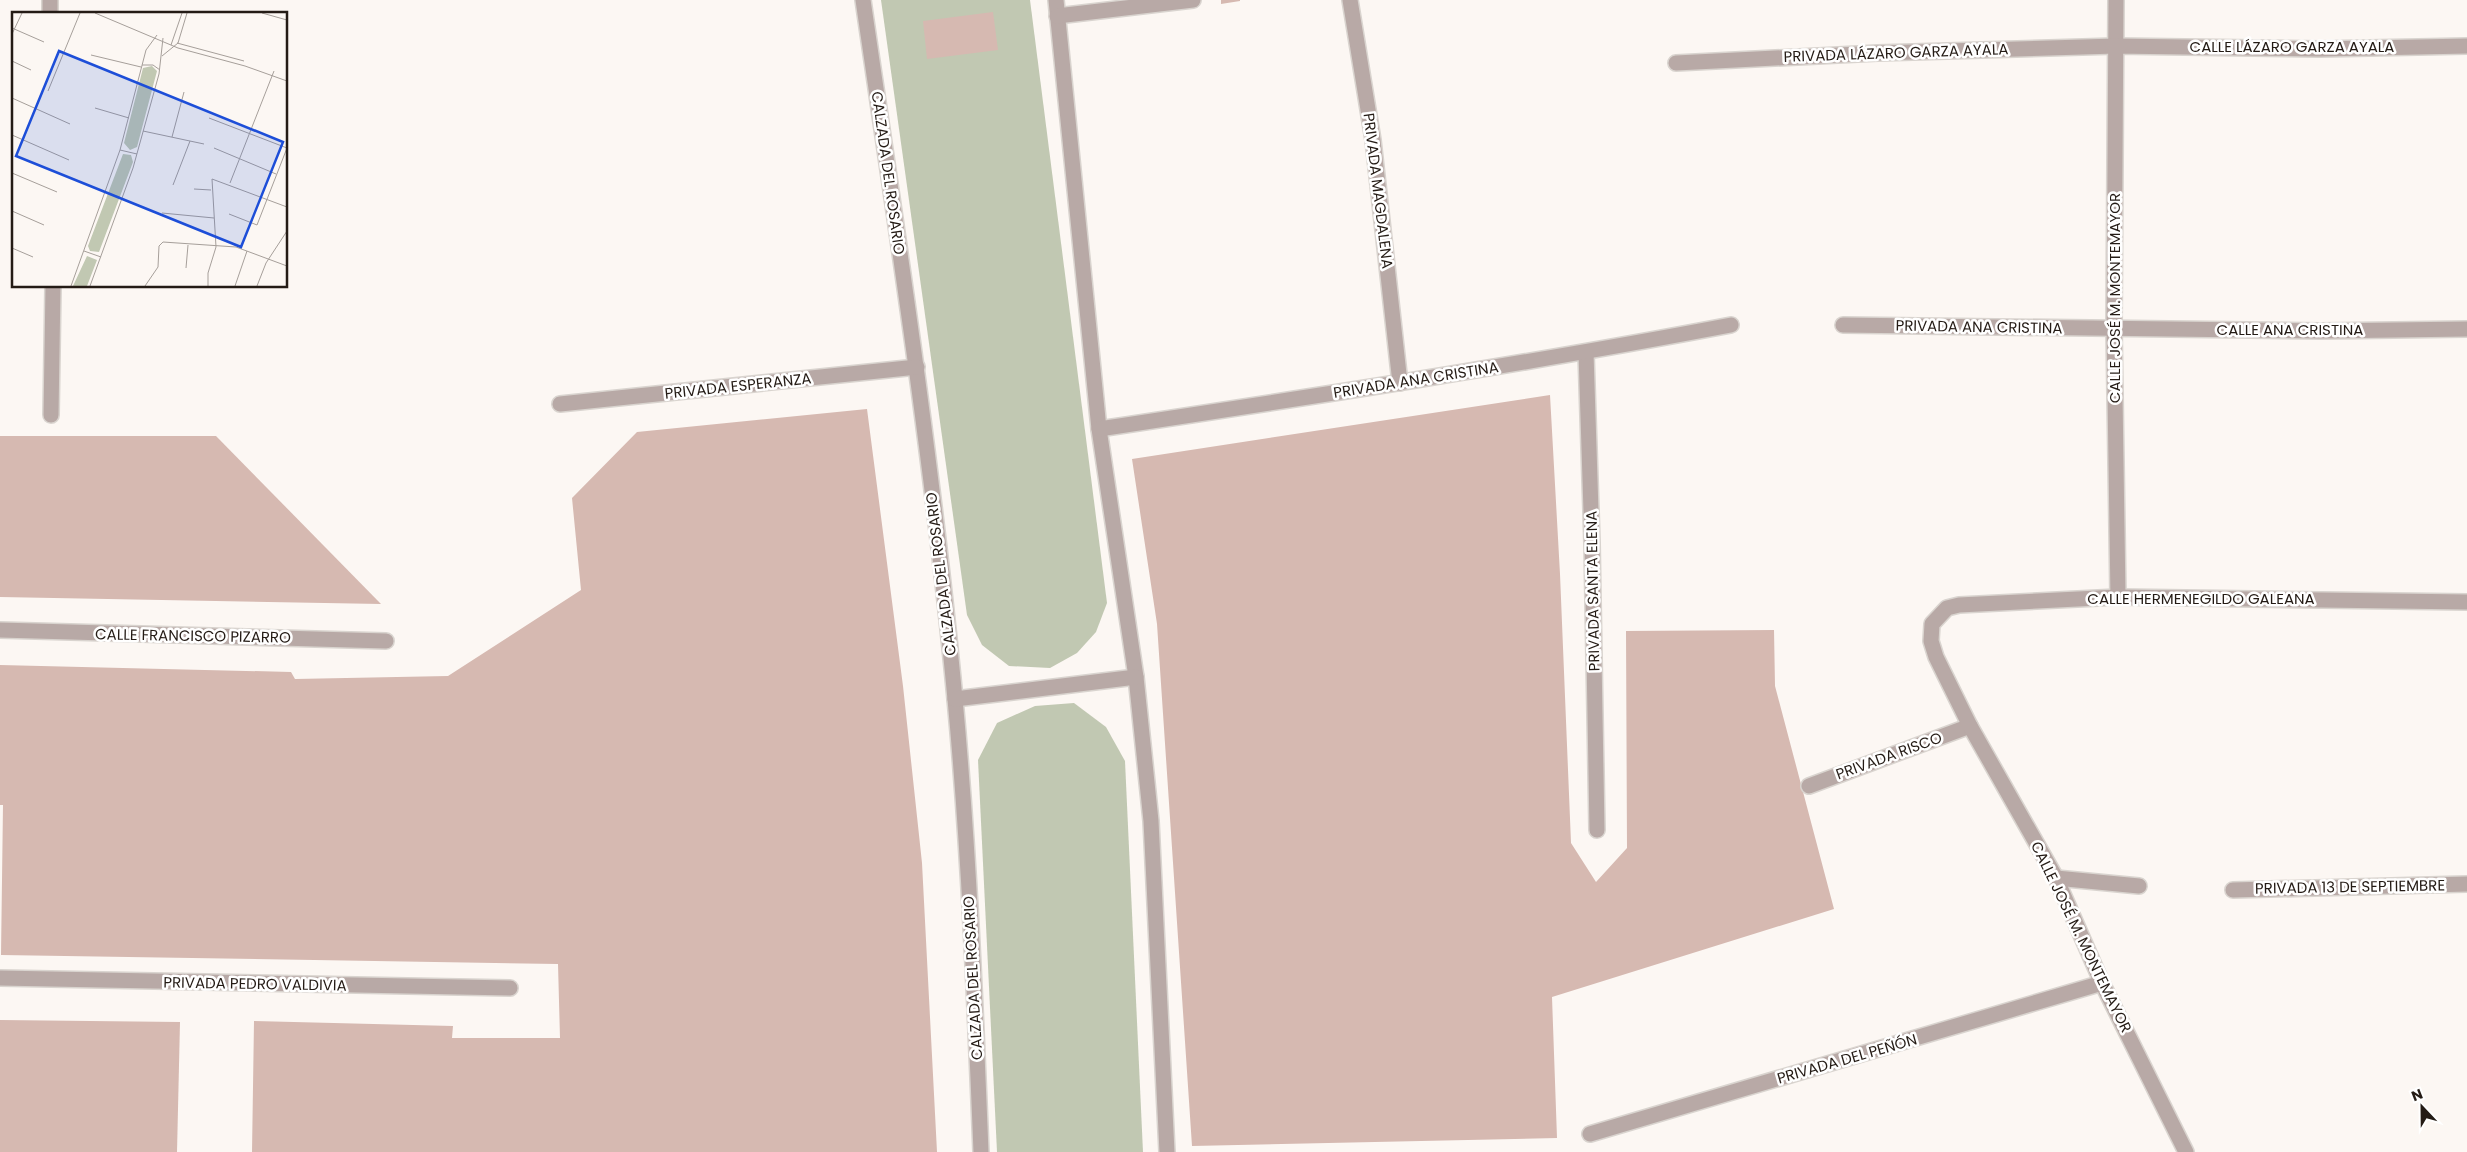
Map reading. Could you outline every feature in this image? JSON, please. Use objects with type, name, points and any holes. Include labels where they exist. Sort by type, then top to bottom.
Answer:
[{"type":"street","name":"CALZADA DEL ROSARIO","points":[[863,0],[916,367],[955,699],[973,948],[981,1152]]},
{"type":"street","points":[[1056,0],[1099,429],[1136,677],[1151,822],[1167,1152]]},
{"type":"street","points":[[1057,16],[1192,0]]},
{"type":"street","name":"PRIVADA MAGDALENA","points":[[1350,0],[1372,140],[1400,383]]},
{"type":"street","name":"CALLE JOSÉ M. MONTEMAYOR","points":[[2116,0],[2114,328],[2118,597]]},
{"type":"street","name":"CALLE LÁZARO GARZA AYALA","points":[[2116,46],[2320,49],[2467,46]]},
{"type":"street","name":"PRIVADA LÁZARO GARZA AYALA","points":[[1676,62],[1888,52],[2116,46]]},
{"type":"street","points":[[51,415],[53,288]]},
{"type":"street","name":"PRIVADA ANA CRISTINA","points":[[1099,429],[1586,353],[1732,325]]},
{"type":"street","name":"PRIVADA ANA CRISTINA","points":[[1844,326],[2114,328]]},
{"type":"street","name":"CALLE ANA CRISTINA","points":[[2114,328],[2321,331],[2467,329]]},
{"type":"street","name":"PRIVADA SANTA ELENA","points":[[1586,353],[1592,543],[1597,830]]},
{"type":"street","name":"PRIVADA ESPERANZA","points":[[560,404],[916,367]]},
{"type":"street","name":"CALLE HERMENEGILDO GALEANA","points":[[1938,615],[1947,608],[1959,605],[2118,597],[2467,602]]},
{"type":"street","name":"CALLE JOSÉ M. MONTEMAYOR","points":[[1938,615],[1932,624],[1931,641],[1936,657],[1970,726],[2056,878],[2102,982],[2186,1152]]},
{"type":"street","name":"CALLE FRANCISCO PIZARRO","points":[[0,630],[386,640]]},
{"type":"street","points":[[955,699],[1136,677]]},
{"type":"street","name":"PRIVADA RISCO","points":[[1809,786],[1970,726]]},
{"type":"street","points":[[2056,878],[2139,886]]},
{"type":"street","name":"PRIVADA 13 DE SEPTIEMBRE","points":[[2233,890],[2467,884]]},
{"type":"street","name":"PRIVADA PEDRO VALDIVIA","points":[[0,978],[510,988]]},
{"type":"street","name":"PRIVADA DEL PEÑÓN","points":[[1590,1134],[2102,982]]},
{"type":"green space","points":[[881,0],[1030,0],[1107,603],[1096,632],[1077,653],[1050,668],[1009,666],[982,645],[967,615]]},
{"type":"green space","points":[[1074,703],[1106,727],[1125,761],[1143,1152],[997,1152],[978,760],[997,723],[1035,706]]},
{"type":"building","points":[[1221,0],[1240,0],[1240,1],[1221,4]]},
{"type":"building","points":[[993,12],[998,50],[927,59],[923,21]]},
{"type":"building","points":[[1550,395],[1560,574],[1571,843],[1596,882],[1627,848],[1626,631],[1774,630],[1775,686],[1834,909],[1552,997],[1557,1138],[1192,1146],[1157,624],[1132,459]]},
{"type":"building","points":[[867,409],[903,686],[922,863],[937,1152],[252,1152],[254,1021],[453,1026],[452,1038],[560,1038],[558,964],[1,955],[3,805],[0,805],[0,665],[291,672],[295,679],[448,676],[581,590],[572,498],[637,432]]},
{"type":"building","points":[[0,436],[216,436],[381,604],[0,597]]},
{"type":"building","points":[[0,1020],[180,1022],[177,1152],[0,1152]]}]
